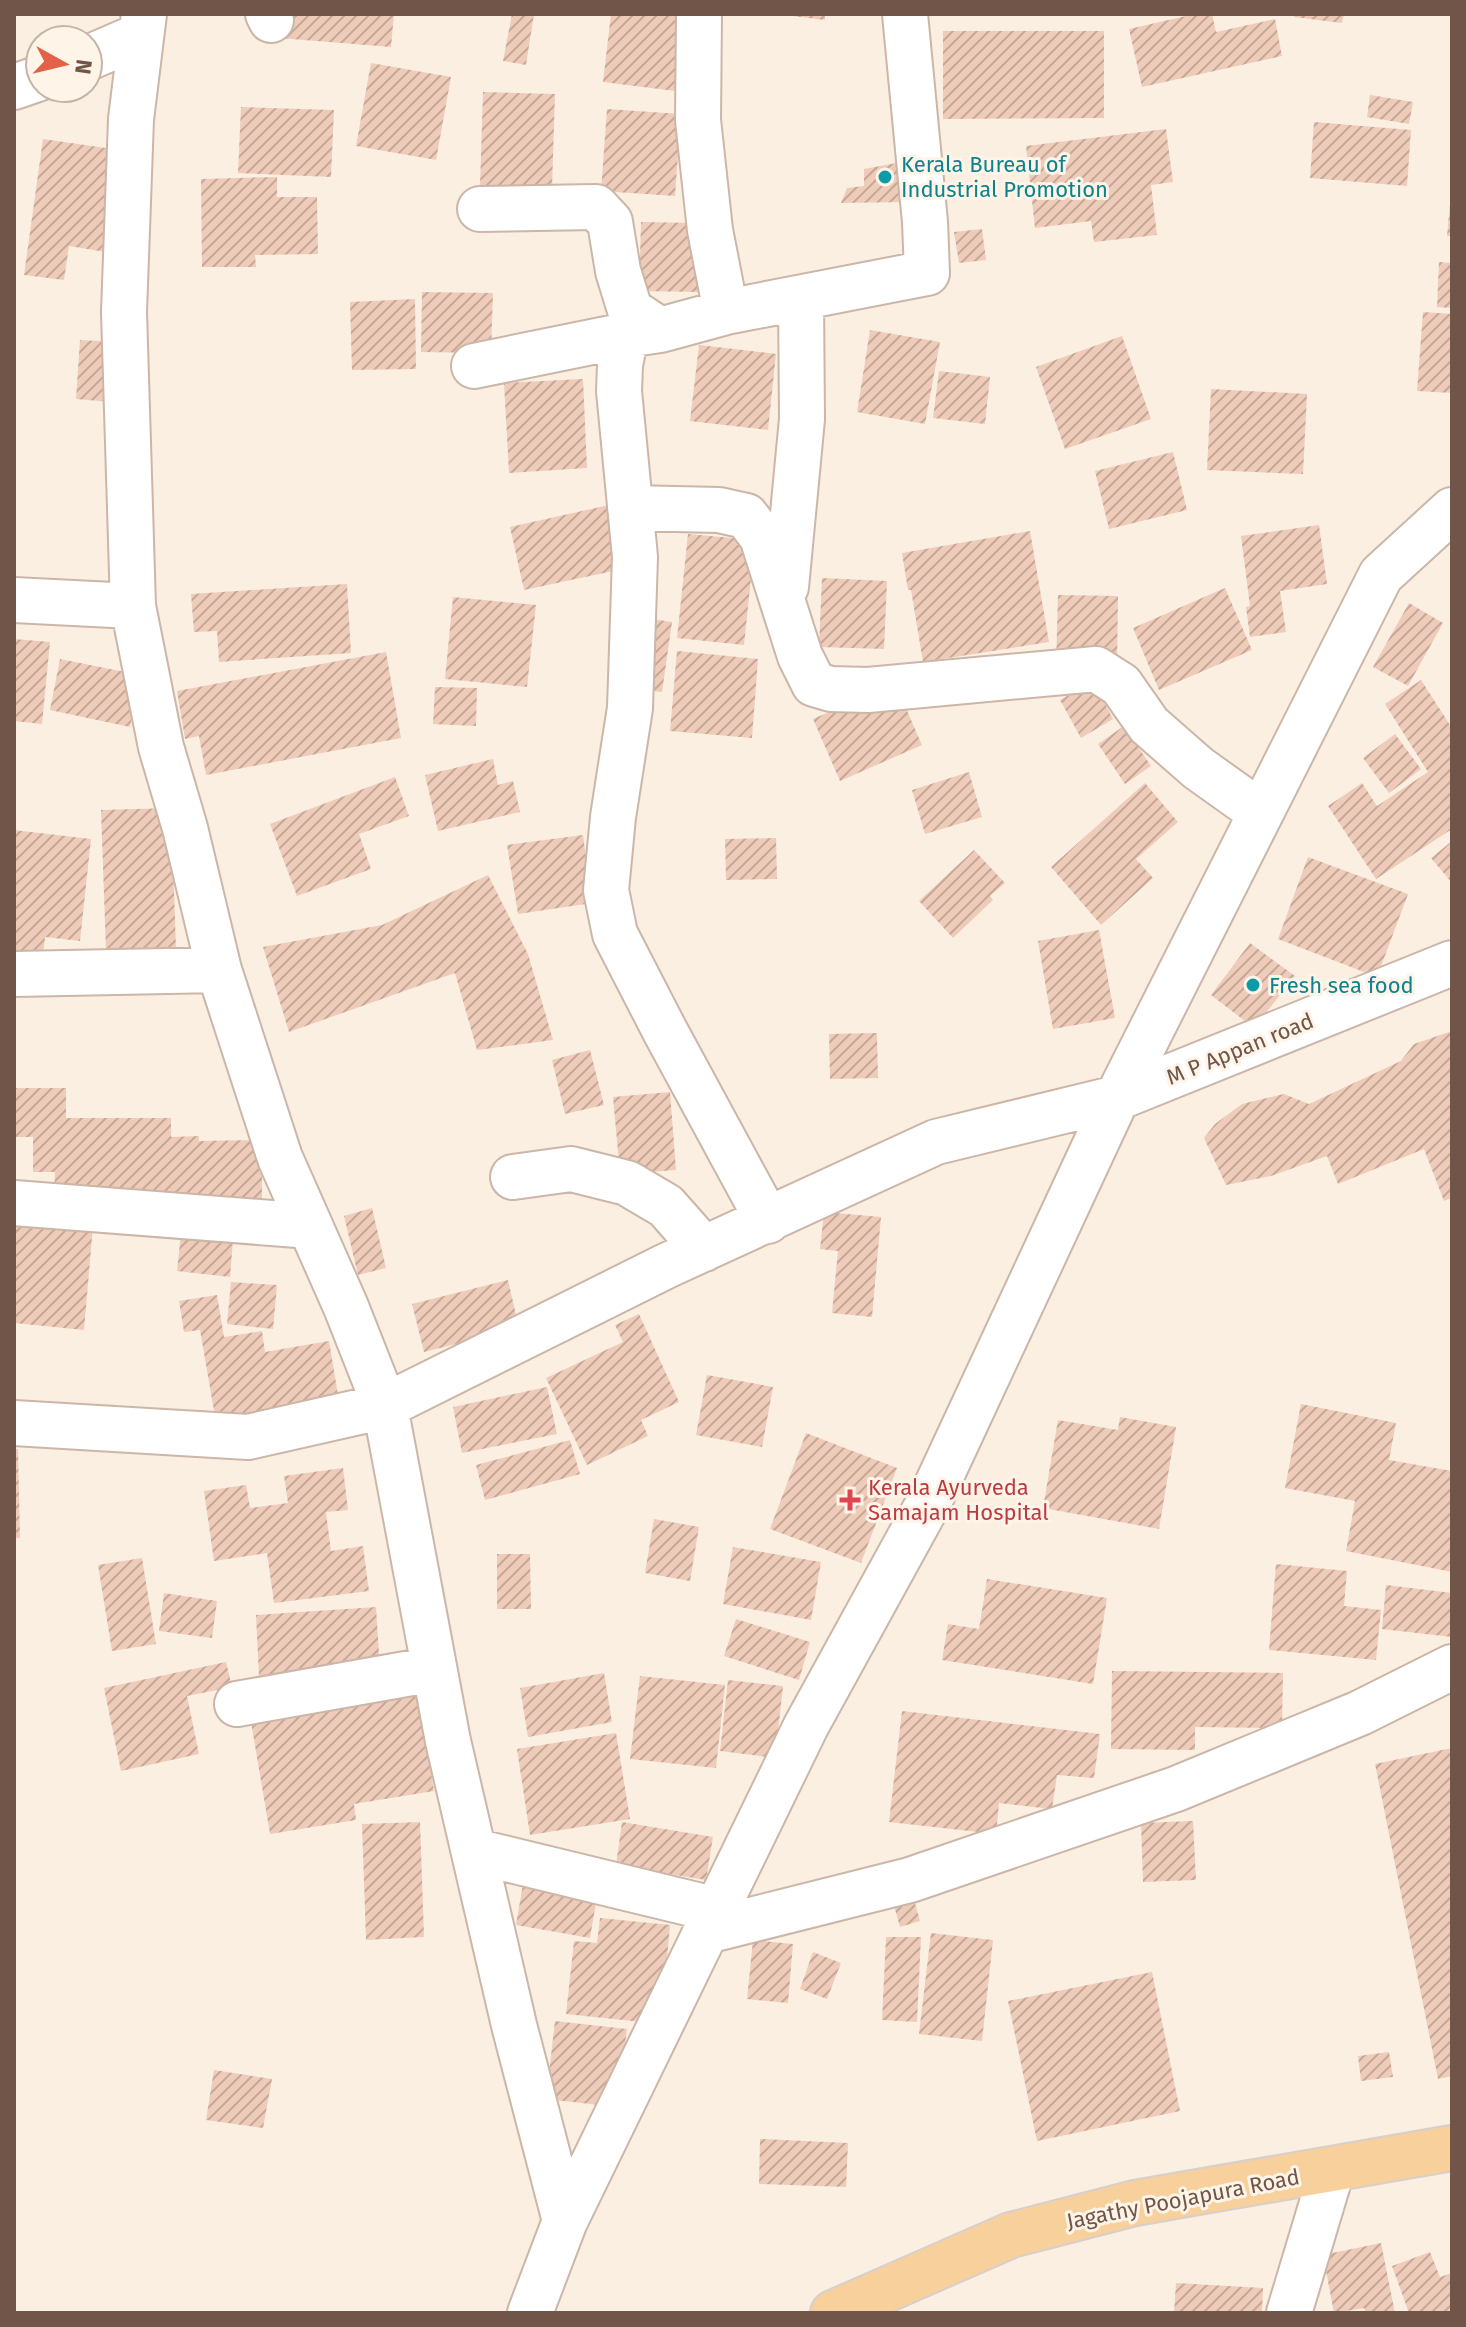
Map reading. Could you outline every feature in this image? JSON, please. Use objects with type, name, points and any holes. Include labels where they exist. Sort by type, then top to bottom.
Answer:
[{"type":"main road","name":"Jagathy Poojapura Road","points":[[833,2313],[1011,2235],[1135,2203],[1452,2148]]},
{"type":"street","points":[[699,14],[698,120],[710,230],[726,312]]},
{"type":"street","points":[[474,366],[927,273],[905,14]]},
{"type":"street","points":[[104,48],[142,25]]},
{"type":"street","points":[[142,25],[131,119],[124,312],[133,606],[161,747],[185,828],[219,970],[280,1158],[346,1307],[385,1406],[448,1741],[514,2025],[565,2221]]},
{"type":"street","points":[[480,209],[596,207],[610,222],[618,271],[630,310],[643,333]]},
{"type":"street","points":[[785,607],[802,419],[801,298]]},
{"type":"street","points":[[643,333],[620,365],[619,391],[635,557],[630,708],[613,817],[606,890],[615,934],[768,1221]]},
{"type":"street","points":[[630,508],[719,510],[746,516],[762,537],[800,656],[814,684],[831,689],[868,690],[1096,669],[1121,685],[1149,725],[1188,760],[1261,813]]},
{"type":"street","points":[[530,2313],[565,2221],[806,1726],[928,1504],[1117,1098],[1381,575],[1452,510]]},
{"type":"street","points":[[14,600],[133,606]]},
{"type":"street","name":"M P Appan road","points":[[14,1423],[248,1437],[385,1406],[666,1266],[936,1142],[1117,1098],[1452,963]]},
{"type":"street","points":[[14,974],[219,970]]},
{"type":"street","points":[[513,1177],[571,1169],[627,1183],[666,1206],[704,1249]]},
{"type":"street","points":[[14,1203],[310,1226]]},
{"type":"street","points":[[474,1851],[712,1921],[910,1880],[1176,1789],[1360,1713],[1452,1667]]},
{"type":"street","points":[[237,1704],[434,1669]]},
{"type":"street","points":[[1289,2313],[1332,2170]]},
{"type":"building","points":[[281,14],[394,14],[391,47],[279,38]]},
{"type":"building","points":[[512,14],[534,14],[526,65],[503,61]]},
{"type":"building","points":[[611,14],[684,14],[675,91],[603,82]]},
{"type":"building","points":[[825,14],[825,20],[792,16]]},
{"type":"building","points":[[1195,14],[1212,14],[1216,32],[1275,19],[1282,56],[1142,87],[1129,29]]},
{"type":"building","points":[[1295,14],[1344,14],[1342,23],[1294,17]]},
{"type":"building","points":[[943,31],[1104,31],[1104,118],[943,119]]},
{"type":"building","points":[[371,63],[451,77],[436,160],[356,146]]},
{"type":"building","points":[[483,92],[555,94],[552,188],[480,186]]},
{"type":"building","points":[[1370,95],[1413,102],[1409,124],[1367,117]]},
{"type":"building","points":[[241,107],[334,110],[331,177],[238,173]]},
{"type":"building","points":[[607,109],[681,114],[675,196],[601,191]]},
{"type":"building","points":[[1314,122],[1411,130],[1407,186],[1310,178]]},
{"type":"building","points":[[1166,129],[1173,182],[1151,185],[1157,235],[1094,242],[1091,221],[1035,228],[1026,146]]},
{"type":"building","points":[[43,139],[120,150],[106,252],[69,246],[64,280],[24,275]]},
{"type":"building","name":"Kerala Bureau of Industrial Promotion","points":[[907,161],[904,202],[841,203],[847,188],[864,186],[864,169]]},
{"type":"building","points":[[277,177],[277,197],[317,197],[318,254],[255,255],[256,267],[202,267],[201,179]]},
{"type":"building","points":[[1450,204],[1452,236],[1447,236]]},
{"type":"building","points":[[641,222],[701,223],[700,292],[639,291]]},
{"type":"building","points":[[982,229],[986,260],[959,263],[954,232]]},
{"type":"building","points":[[1439,262],[1452,263],[1452,308],[1437,307]]},
{"type":"building","points":[[422,292],[493,293],[491,353],[421,352]]},
{"type":"building","points":[[415,299],[416,369],[352,370],[350,302]]},
{"type":"building","points":[[1423,312],[1452,314],[1452,393],[1417,391]]},
{"type":"building","points":[[870,330],[940,342],[925,424],[857,412]]},
{"type":"building","points":[[1122,336],[1151,419],[1065,449],[1036,367]]},
{"type":"building","points":[[80,340],[117,342],[112,402],[76,399]]},
{"type":"building","points":[[699,345],[776,354],[768,430],[690,421]]},
{"type":"building","points":[[939,371],[990,377],[985,424],[933,418]]},
{"type":"building","points":[[583,379],[587,468],[509,473],[504,383]]},
{"type":"building","points":[[1211,389],[1307,394],[1303,474],[1207,470]]},
{"type":"building","points":[[1173,452],[1187,510],[1109,529],[1095,471]]},
{"type":"building","points":[[609,505],[623,569],[524,590],[510,527]]},
{"type":"building","points":[[1319,525],[1327,584],[1280,591],[1286,632],[1250,637],[1246,607],[1250,606],[1241,536]]},
{"type":"building","points":[[1030,531],[1049,642],[923,662],[902,553]]},
{"type":"building","points":[[688,534],[755,540],[744,645],[677,638]]},
{"type":"building","points":[[822,578],[887,581],[884,649],[819,647]]},
{"type":"building","points":[[347,584],[351,653],[219,662],[217,631],[194,632],[191,594]]},
{"type":"building","points":[[1225,588],[1252,650],[1159,690],[1133,628]]},
{"type":"building","points":[[1058,595],[1118,596],[1117,666],[1056,664]]},
{"type":"building","points":[[453,597],[536,605],[527,687],[445,679]]},
{"type":"building","points":[[1409,603],[1443,623],[1408,686],[1373,667]]},
{"type":"building","points":[[646,618],[672,622],[662,692],[636,689]]},
{"type":"building","points":[[14,639],[50,642],[42,724],[14,721]]},
{"type":"building","points":[[677,651],[758,659],[752,738],[670,731]]},
{"type":"building","points":[[386,652],[401,738],[206,775],[199,736],[185,739],[177,691]]},
{"type":"building","points":[[60,659],[140,675],[130,727],[50,710]]},
{"type":"building","points":[[1421,680],[1452,728],[1452,829],[1376,879],[1328,806],[1362,783],[1377,806],[1428,772],[1385,704]]},
{"type":"building","points":[[1093,681],[1113,719],[1081,738],[1060,700]]},
{"type":"building","points":[[435,687],[477,688],[476,726],[433,724]]},
{"type":"building","points":[[898,690],[922,745],[840,781],[813,719],[854,701]]},
{"type":"building","points":[[1124,726],[1151,766],[1125,784],[1098,744]]},
{"type":"building","points":[[1395,734],[1421,769],[1389,793],[1363,758]]},
{"type":"building","points":[[493,759],[498,785],[513,781],[520,812],[438,831],[425,775]]},
{"type":"building","points":[[969,772],[982,817],[925,834],[912,790]]},
{"type":"building","points":[[395,777],[409,816],[359,834],[371,869],[297,896],[270,824]]},
{"type":"building","points":[[1145,783],[1178,822],[1136,859],[1153,878],[1101,925],[1051,867]]},
{"type":"building","points":[[171,808],[176,948],[106,951],[101,810]]},
{"type":"building","points":[[14,830],[91,839],[80,941],[45,937],[43,955],[14,952]]},
{"type":"building","points":[[583,835],[592,903],[518,914],[507,845]]},
{"type":"building","points":[[776,838],[777,879],[726,880],[725,839]]},
{"type":"building","points":[[1452,841],[1452,883],[1431,858]]},
{"type":"building","points":[[974,850],[1005,883],[990,896],[993,900],[953,938],[919,901]]},
{"type":"building","points":[[1308,857],[1408,894],[1377,977],[1278,939]]},
{"type":"building","points":[[488,875],[528,954],[553,1040],[477,1050],[455,973],[289,1032],[263,947],[382,925]]},
{"type":"building","points":[[1099,930],[1115,1018],[1053,1029],[1038,941]]},
{"type":"building","name":"Fresh sea food","points":[[1250,943],[1295,976],[1254,1028],[1211,995]]},
{"type":"building","points":[[1452,1032],[1452,1198],[1444,1201],[1424,1149],[1338,1184],[1327,1156],[1271,1176],[1226,1185],[1204,1138],[1215,1124],[1242,1104],[1284,1094],[1309,1104],[1401,1061],[1414,1044]]},
{"type":"building","points":[[877,1033],[878,1078],[830,1079],[829,1034]]},
{"type":"building","points":[[590,1050],[604,1105],[565,1114],[552,1060]]},
{"type":"building","points":[[14,1088],[66,1088],[66,1118],[171,1118],[171,1137],[199,1136],[199,1141],[262,1140],[262,1210],[54,1195],[55,1172],[33,1172],[33,1137],[14,1137]]},
{"type":"building","points":[[670,1092],[676,1170],[620,1174],[613,1097]]},
{"type":"building","points":[[372,1208],[386,1268],[358,1275],[344,1216]]},
{"type":"building","points":[[824,1212],[881,1217],[872,1317],[832,1313],[838,1251],[820,1249]]},
{"type":"building","points":[[14,1219],[93,1226],[84,1330],[14,1323]]},
{"type":"building","points":[[182,1223],[234,1228],[230,1277],[177,1271]]},
{"type":"building","points":[[508,1280],[519,1328],[424,1352],[412,1304]]},
{"type":"building","points":[[231,1282],[277,1285],[273,1329],[227,1324]]},
{"type":"building","points":[[217,1295],[224,1337],[262,1331],[265,1352],[329,1341],[339,1401],[216,1422],[200,1330],[184,1332],[179,1301]]},
{"type":"building","points":[[639,1314],[679,1402],[641,1420],[648,1436],[587,1465],[546,1378],[623,1342],[615,1325]]},
{"type":"building","points":[[707,1375],[773,1387],[762,1447],[696,1435]]},
{"type":"building","points":[[547,1387],[557,1434],[462,1453],[453,1407]]},
{"type":"building","points":[[1301,1404],[1396,1423],[1389,1460],[1452,1471],[1452,1572],[1346,1551],[1355,1501],[1285,1488]]},
{"type":"building","points":[[1120,1417],[1176,1427],[1159,1529],[1043,1508],[1058,1420],[1118,1430]]},
{"type":"building","points":[[806,1433],[897,1468],[861,1563],[770,1529]]},
{"type":"building","points":[[570,1440],[580,1474],[485,1500],[476,1465]]},
{"type":"building","points":[[14,1449],[18,1449],[20,1538],[14,1538]]},
{"type":"building","points":[[343,1468],[348,1510],[326,1512],[331,1551],[363,1546],[369,1591],[274,1603],[267,1553],[214,1561],[204,1491],[246,1485],[250,1508],[288,1503],[284,1476]]},
{"type":"building","points":[[654,1519],[699,1527],[690,1581],[645,1573]]},
{"type":"building","points":[[733,1547],[821,1562],[811,1620],[723,1604]]},
{"type":"building","points":[[497,1554],[530,1554],[531,1609],[497,1609]]},
{"type":"building","points":[[142,1558],[156,1644],[112,1651],[98,1565]]},
{"type":"building","points":[[1276,1564],[1347,1571],[1344,1606],[1381,1610],[1376,1660],[1269,1650]]},
{"type":"building","points":[[987,1579],[1107,1598],[1093,1684],[942,1660],[948,1624],[979,1629]]},
{"type":"building","points":[[1386,1585],[1452,1593],[1452,1637],[1382,1629]]},
{"type":"building","points":[[164,1593],[217,1601],[212,1638],[159,1631]]},
{"type":"building","points":[[376,1607],[380,1670],[259,1677],[256,1615]]},
{"type":"building","points":[[736,1619],[810,1642],[799,1680],[724,1656]]},
{"type":"building","points":[[226,1662],[232,1687],[187,1696],[199,1754],[121,1771],[104,1688]]},
{"type":"building","points":[[1112,1671],[1283,1673],[1282,1728],[1195,1727],[1195,1750],[1111,1749]]},
{"type":"building","points":[[604,1673],[612,1722],[528,1737],[520,1688]]},
{"type":"building","points":[[640,1676],[725,1685],[716,1768],[630,1759]]},
{"type":"building","points":[[728,1680],[783,1686],[775,1758],[720,1751]]},
{"type":"building","points":[[418,1693],[434,1791],[354,1804],[356,1820],[270,1834],[251,1722]]},
{"type":"building","points":[[902,1711],[1100,1734],[1094,1778],[1057,1775],[1052,1809],[999,1803],[996,1834],[889,1822]]},
{"type":"building","points":[[616,1733],[630,1819],[530,1835],[517,1749]]},
{"type":"building","points":[[1452,1748],[1452,2076],[1438,2079],[1375,1764]]},
{"type":"building","points":[[1193,1821],[1196,1880],[1143,1882],[1141,1823]]},
{"type":"building","points":[[420,1822],[424,1937],[366,1940],[362,1824]]},
{"type":"building","points":[[622,1822],[713,1837],[706,1880],[616,1865]]},
{"type":"building","points":[[524,1878],[598,1891],[590,1938],[516,1925]]},
{"type":"building","points":[[911,1889],[920,1921],[900,1927],[891,1895]]},
{"type":"building","points":[[600,1918],[670,1925],[661,2024],[566,2014],[574,1941],[597,1943]]},
{"type":"building","points":[[931,1933],[993,1940],[982,2041],[919,2034]]},
{"type":"building","points":[[886,1937],[921,1937],[917,2022],[882,2020]]},
{"type":"building","points":[[753,1940],[793,1944],[788,2003],[747,1999]]},
{"type":"building","points":[[813,1952],[841,1963],[827,1999],[800,1989]]},
{"type":"building","points":[[1152,1972],[1180,2111],[1037,2141],[1008,2001]]},
{"type":"building","points":[[555,2021],[627,2029],[617,2107],[546,2099]]},
{"type":"building","points":[[1389,2052],[1393,2077],[1361,2081],[1358,2056]]},
{"type":"building","points":[[214,2070],[272,2079],[263,2128],[206,2120]]},
{"type":"building","points":[[760,2139],[848,2143],[846,2187],[759,2184]]},
{"type":"building","points":[[1381,2243],[1395,2313],[1366,2313],[1364,2308],[1334,2313],[1323,2255]]},
{"type":"building","points":[[1430,2252],[1440,2277],[1452,2273],[1452,2313],[1409,2313],[1392,2266]]},
{"type":"building","points":[[1176,2283],[1263,2288],[1262,2313],[1174,2313]]},
{"type":"place","name":"Kerala Bureau of Industrial Promotion","points":[[885,177]]},
{"type":"place","name":"Fresh sea food","points":[[1253,985]]},
{"type":"place","name":"Kerala Ayurveda Samajam Hospital","points":[[850,1500]]}]
